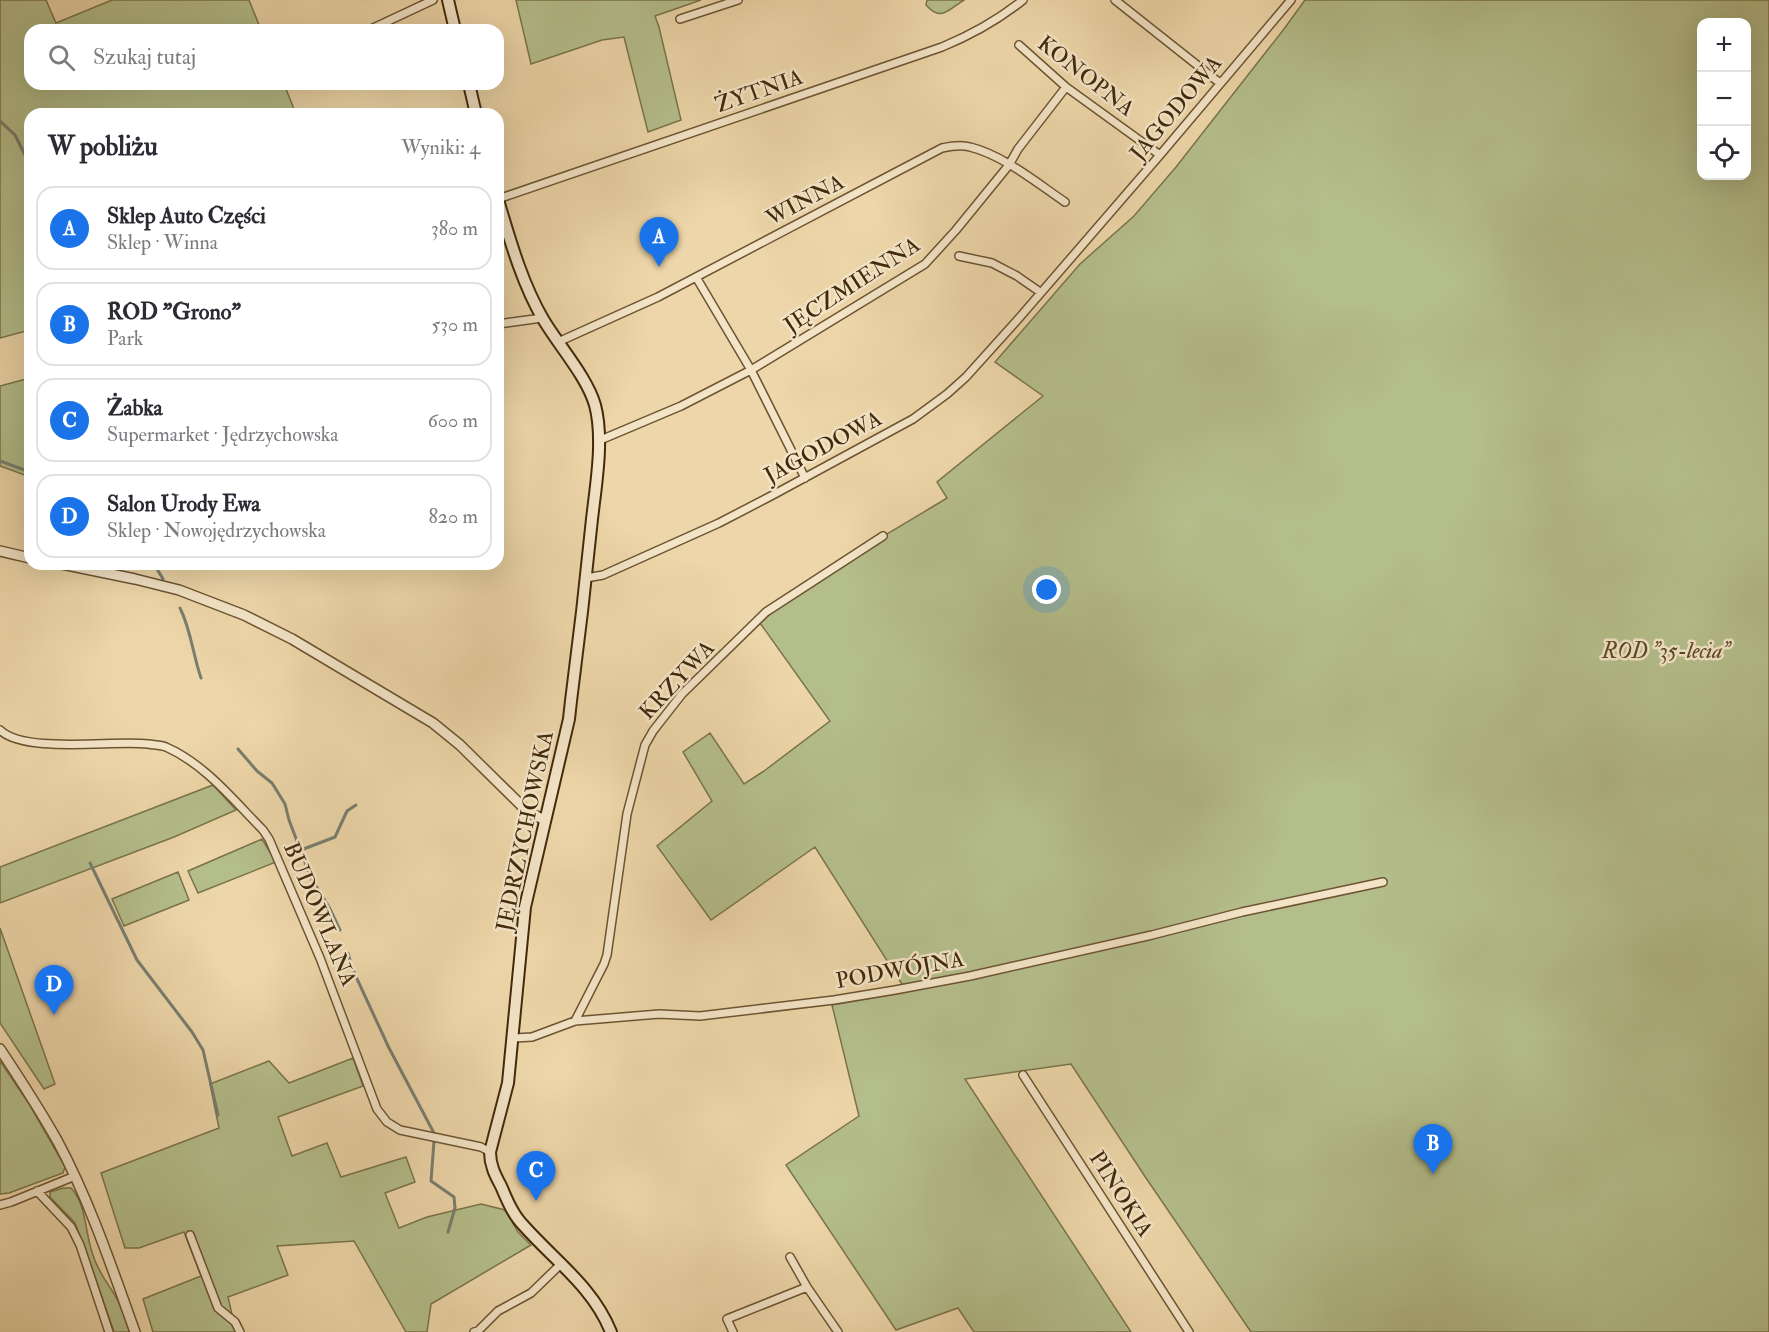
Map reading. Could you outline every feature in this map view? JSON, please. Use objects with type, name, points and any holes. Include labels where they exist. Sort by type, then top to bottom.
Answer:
[{"type":"main road","points":[[448,0],[454,24]]},
{"type":"main road","points":[[470,90],[475,108]]},
{"type":"main road","name":"JĘDRZYCHOWSKA","points":[[490,1152],[508,1083],[525,907],[569,719],[597,473],[598,441],[597,413],[591,394],[542,318],[524,278],[504,218]]},
{"type":"main road","points":[[490,1152],[492,1168],[516,1216],[593,1298],[611,1332]]},
{"type":"street","points":[[382,24],[433,0]]},
{"type":"street","points":[[680,19],[738,0]]},
{"type":"street","name":"ŻYTNIA","points":[[504,198],[963,39],[994,22],[1023,0]]},
{"type":"street","points":[[1115,0],[1221,82]]},
{"type":"street","name":"JAGODOWA","points":[[586,578],[618,569],[719,523],[931,407],[966,377],[1160,155],[1291,0]]},
{"type":"street","name":"KONOPNA","points":[[1019,45],[1066,87],[1160,155]]},
{"type":"street","name":"JĘCZMIENNA","points":[[598,441],[681,406],[751,370],[925,264],[1009,165],[1018,149],[1066,87]]},
{"type":"street","name":"WINNA","points":[[558,342],[602,323],[748,250],[942,147],[969,146],[992,154],[1065,202]]},
{"type":"street","points":[[960,256],[992,263],[1017,276],[1040,292]]},
{"type":"street","points":[[696,276],[751,370],[805,477]]},
{"type":"street","points":[[504,323],[542,318]]},
{"type":"street","name":"KRZYWA","points":[[575,1021],[607,955],[623,834],[632,791],[648,738],[682,694],[766,612],[883,536]]},
{"type":"street","points":[[0,552],[24,557]]},
{"type":"street","points":[[91,570],[179,591],[244,615],[292,639],[433,723],[473,757],[525,808],[545,820]]},
{"type":"street","name":"BUDOWLANA","points":[[1,734],[28,742],[136,743],[164,746],[197,765],[263,830],[273,847],[320,958],[377,1109],[395,1128],[490,1152]]},
{"type":"street","name":"PODWÓJNA","points":[[514,1038],[532,1037],[575,1021],[658,1014],[712,1015],[823,1002],[895,990],[1042,960],[1242,912],[1383,882]]},
{"type":"street","points":[[0,1049],[47,1123],[75,1176],[135,1332]]},
{"type":"street","name":"PINOKIA","points":[[1023,1075],[1189,1332]]},
{"type":"street","points":[[0,1205],[75,1176]]},
{"type":"street","points":[[37,1191],[71,1227],[80,1245],[109,1332]]},
{"type":"street","points":[[190,1235],[218,1308],[235,1322],[240,1332]]},
{"type":"street","points":[[790,1257],[807,1287],[838,1332]]},
{"type":"street","points":[[474,1332],[478,1331],[498,1311],[531,1293],[562,1263]]},
{"type":"street","points":[[733,1332],[727,1319],[807,1287]]},
{"type":"green space","points":[[0,0],[46,0],[56,23],[112,0],[249,0],[259,24],[24,24],[24,90],[286,90],[294,108],[24,108],[24,332],[0,338]]},
{"type":"green space","points":[[516,0],[701,0],[655,16],[681,120],[648,132],[624,37],[602,40],[531,64]]},
{"type":"green space","points":[[927,0],[964,0],[940,14],[926,5]]},
{"type":"green space","name":"ROD \"35-lecia\"","points":[[1305,0],[1769,0],[1769,1332],[1251,1332],[1071,1064],[965,1079],[1131,1332],[974,1332],[958,1308],[896,1330],[786,1165],[859,1116],[832,1005],[907,992],[815,847],[711,920],[657,846],[712,801],[683,752],[710,733],[744,784],[830,721],[760,623],[827,571],[947,498],[937,482],[1043,396],[995,362],[1080,264],[1134,216],[1176,167]]},
{"type":"green space","points":[[24,380],[24,475],[0,466],[0,386]]},
{"type":"green space","points":[[213,785],[236,810],[174,837],[0,903],[0,867]]},
{"type":"green space","points":[[262,839],[276,862],[198,893],[188,871]]},
{"type":"green space","points":[[178,872],[189,900],[124,926],[112,899]]},
{"type":"green space","points":[[0,928],[55,1084],[44,1089],[0,1023]]},
{"type":"green space","points":[[353,1058],[363,1086],[278,1117],[292,1156],[327,1143],[341,1177],[406,1157],[415,1182],[385,1193],[399,1228],[427,1217],[481,1204],[505,1210],[518,1232],[531,1245],[431,1304],[427,1332],[406,1332],[354,1241],[277,1246],[288,1275],[228,1297],[236,1332],[153,1332],[143,1299],[201,1276],[184,1232],[139,1248],[125,1248],[101,1173],[219,1128],[210,1084],[269,1061],[289,1083]]},
{"type":"green space","points":[[0,1061],[29,1104],[65,1167],[63,1173],[9,1193],[0,1194]]},
{"type":"green space","points":[[71,1188],[80,1202],[95,1261],[118,1301],[130,1332],[114,1332],[75,1223],[50,1197],[50,1192]]},
{"type":"waterway","points":[[0,121],[15,135],[24,153]]},
{"type":"waterway","points":[[0,461],[24,470]]},
{"type":"waterway","points":[[158,570],[163,579]]},
{"type":"waterway","points":[[180,608],[187,625],[201,678]]},
{"type":"waterway","points":[[238,749],[257,771],[272,783],[285,804],[311,878],[340,930]]},
{"type":"waterway","points":[[301,850],[335,837],[347,811],[356,805]]},
{"type":"waterway","points":[[90,863],[137,960],[203,1050],[218,1115]]},
{"type":"waterway","points":[[348,953],[352,968],[389,1048],[435,1135]]},
{"type":"waterway","points":[[434,1141],[431,1181],[454,1197],[455,1208],[448,1232]]},
{"type":"place","name":"Sklep Auto Części","points":[[659,267]]},
{"type":"place","name":"Salon Urody Ewa","points":[[54,1015]]},
{"type":"place","name":"ROD \"Grono\"","points":[[1433,1174]]},
{"type":"place","name":"Żabka","points":[[536,1201]]}]
